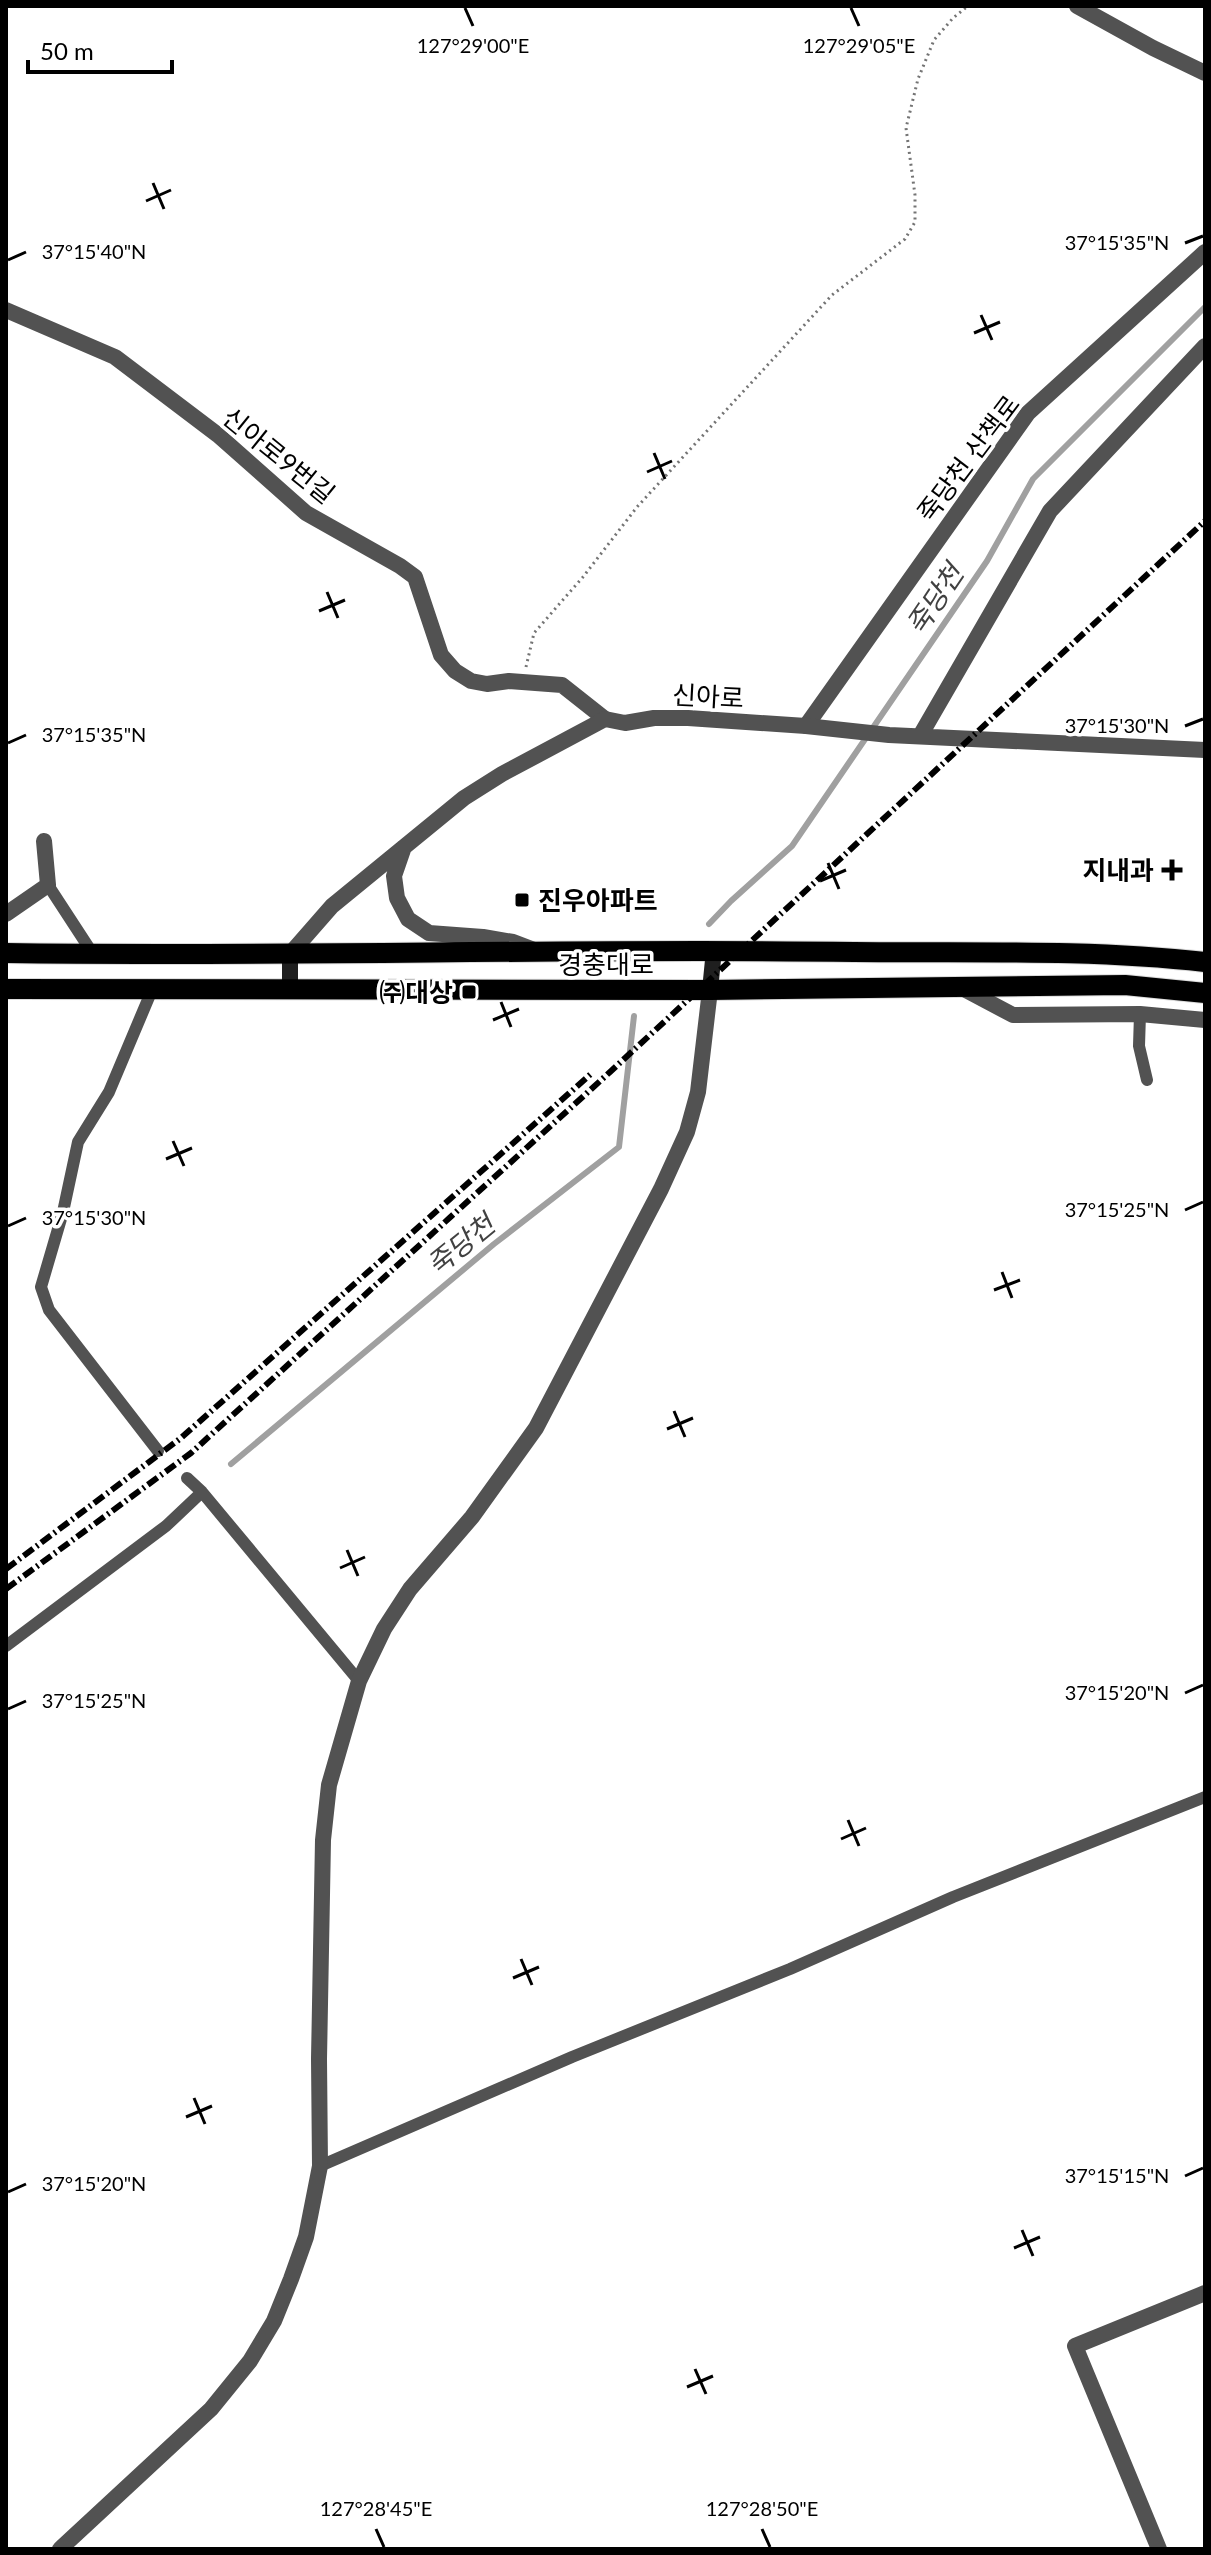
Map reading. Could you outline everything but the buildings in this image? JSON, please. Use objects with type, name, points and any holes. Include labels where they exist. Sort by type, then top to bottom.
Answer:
[{"type":"main road","name":"경충대로","points":[[6,953],[714,950],[1060,954],[1205,962]]},
{"type":"main road","points":[[710,990],[714,950]]},
{"type":"main road","points":[[290,954],[290,990]]},
{"type":"main road","name":"경충대로","points":[[6,989],[710,990],[1125,985],[1205,993]]},
{"type":"street","points":[[1077,6],[1205,73]]},
{"type":"street","name":"죽당천 산책로","points":[[806,726],[1028,413],[1205,252]]},
{"type":"street","name":"신아로9번길","points":[[6,310],[115,357],[218,435],[306,513],[415,577],[441,655],[455,671],[471,681],[487,684],[509,681],[562,685],[605,719]]},
{"type":"street","points":[[920,736],[1050,511],[1205,346]]},
{"type":"street","name":"신아로","points":[[290,954],[332,906],[464,798],[605,719],[625,723],[654,718],[806,726],[889,735],[1205,750]]},
{"type":"street","points":[[6,914],[48,885],[44,841]]},
{"type":"street","points":[[405,846],[394,876],[397,898],[408,919],[429,933],[498,939],[535,950]]},
{"type":"street","points":[[961,987],[1013,1015],[1140,1014],[1205,1020]]},
{"type":"street","points":[[60,2549],[211,2409],[250,2361],[274,2321],[306,2237],[320,2166],[323,1840],[329,1785],[359,1681],[384,1629],[410,1589],[472,1517],[536,1428],[661,1189],[687,1132],[698,1092],[710,990]]},
{"type":"street","points":[[1159,2549],[1075,2346],[1205,2293]]},
{"type":"lane","points":[[48,885],[93,954]]},
{"type":"lane","points":[[152,990],[109,1092],[78,1142],[63,1212],[41,1287],[49,1310],[158,1451]]},
{"type":"lane","points":[[1140,1014],[1139,1046],[1147,1080]]},
{"type":"lane","points":[[187,1478],[359,1681]]},
{"type":"lane","points":[[6,1646],[166,1526],[202,1492]]},
{"type":"lane","points":[[320,2166],[572,2057],[790,1969],[953,1897],[1205,1797]]},
{"type":"path","points":[[521,682],[534,633],[583,577],[637,507],[832,295],[905,239],[915,222],[915,195],[906,128],[918,79],[934,40],[968,6]]},
{"type":"waterway","name":"죽당천","points":[[709,924],[792,846],[987,561],[1033,479],[1205,307]]},
{"type":"waterway","name":"죽당천","points":[[231,1464],[494,1244],[619,1147],[634,1016]]},
{"type":"railway","points":[[6,1589],[191,1453],[610,1072],[1205,521]]},
{"type":"railway","points":[[6,1569],[181,1438],[592,1073]]},
{"type":"place","name":"지내과","points":[[1172,870]]},
{"type":"place","name":"진우아파트","points":[[522,900]]},
{"type":"place","name":"㈜대상","points":[[469,992]]}]
